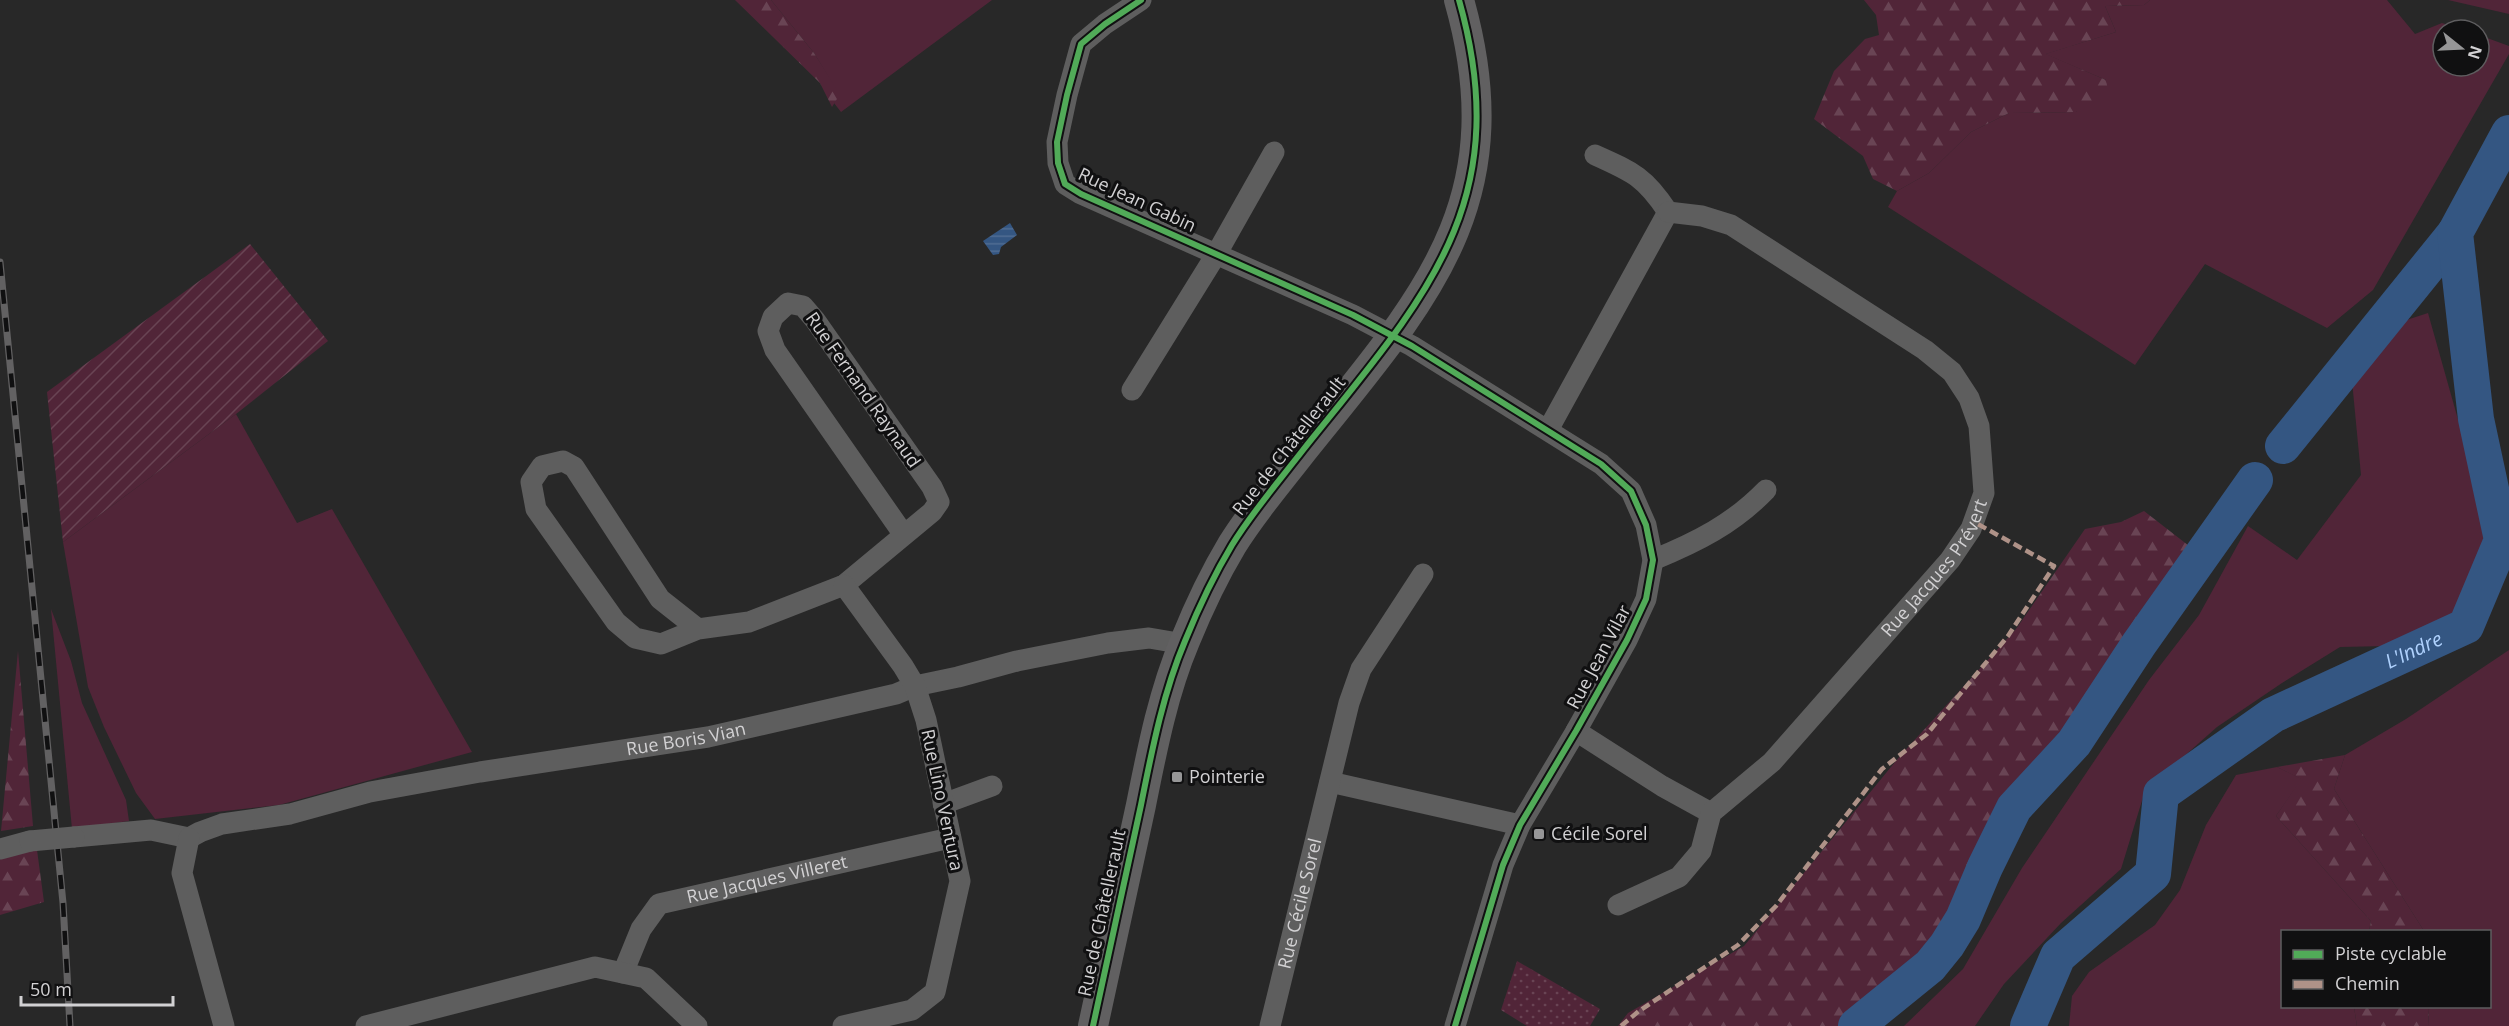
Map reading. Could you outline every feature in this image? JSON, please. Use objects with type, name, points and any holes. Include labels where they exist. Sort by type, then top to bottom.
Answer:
[{"type":"main road","name":"Rue de Châtellerault","points":[[1093,1026],[1157,729],[1184,644],[1233,544],[1271,490],[1394,336],[1433,278],[1454,235],[1470,181],[1476,149],[1478,103],[1473,62],[1459,0]]},
{"type":"street","name":"Rue Jean Gabin","points":[[1141,0],[1105,24],[1081,44],[1066,95],[1057,142],[1058,163],[1065,184],[1081,194],[1217,253],[1394,336]]},
{"type":"street","points":[[1132,390],[1217,253],[1274,152]]},
{"type":"street","points":[[1548,430],[1668,212],[1652,189],[1628,170],[1595,155]]},
{"type":"street","name":"Rue Jacques Prévert","points":[[1668,212],[1702,216],[1731,225],[1925,350],[1952,372],[1969,398],[1979,426],[1983,459],[1984,493],[1971,529],[1950,560],[1772,762],[1712,813]]},
{"type":"street","name":"Rue Fernand Raynaud","points":[[698,629],[660,599],[574,467],[563,461],[542,466],[531,482],[536,509],[616,622],[635,638],[661,644],[698,629],[749,622],[844,585],[932,512],[939,502],[932,487],[815,320],[803,306],[788,303],[773,317],[768,331],[775,350],[904,535]]},
{"type":"street","name":"Rue Jean Vilar","points":[[1394,336],[1601,465],[1631,491],[1646,525],[1653,560],[1646,599],[1627,640],[1520,825],[1503,865],[1455,1026]]},
{"type":"street","points":[[1653,560],[1695,543],[1745,511],[1766,490]]},
{"type":"street","name":"Rue Cécile Sorel","points":[[1270,1026],[1349,703],[1361,669],[1423,574]]},
{"type":"street","points":[[844,585],[915,686]]},
{"type":"street","name":"Rue Boris Vian","points":[[189,838],[200,831],[222,824],[290,814],[370,792],[480,772],[708,737],[896,694],[915,686],[1017,661],[1108,643],[1149,638],[1184,644]]},
{"type":"street","name":"Rue Lino Ventura","points":[[843,1026],[914,1018],[935,992],[960,881],[926,720],[915,686]]},
{"type":"street","points":[[1576,731],[1662,786],[1712,813],[1701,851],[1678,877],[1618,905]]},
{"type":"street","points":[[1330,782],[1520,825]]},
{"type":"street","points":[[943,804],[992,786]]},
{"type":"street","points":[[0,849],[30,841],[151,830],[189,838],[182,873],[220,1024]]},
{"type":"street","name":"Rue Jacques Villeret","points":[[623,973],[641,929],[659,904],[950,838]]},
{"type":"street","points":[[366,1026],[595,967],[646,978],[697,1026]]},
{"type":"green space","points":[[735,0],[771,0],[814,53],[840,94],[832,107],[820,83]]},
{"type":"green space","points":[[771,0],[992,0],[841,112],[834,103],[839,94],[814,53]]},
{"type":"green space","points":[[1864,0],[2150,0],[2144,5],[2105,6],[2116,32],[2046,54],[2106,80],[2109,96],[2076,112],[2009,113],[1971,132],[1929,173],[1897,191],[1873,179],[1863,156],[1814,119],[1834,71],[1865,39],[1879,35],[1876,15]]},
{"type":"green space","points":[[2150,0],[2387,0],[2415,34],[2431,27],[2431,78],[2491,78],[2491,39],[2509,46],[2509,54],[2373,290],[2327,328],[2205,264],[2135,365],[1888,207],[1897,191],[1929,173],[1971,132],[2009,113],[2076,112],[2106,80],[2045,54],[2116,32],[2105,6],[2144,5]]},
{"type":"green space","points":[[2448,0],[2509,0],[2509,14]]},
{"type":"green space","points":[[250,244],[328,341],[236,414],[63,542],[47,392]]},
{"type":"green space","points":[[2428,313],[2479,494],[2485,558],[2459,613],[2387,646],[2340,647],[2217,727],[2145,791],[2121,869],[2061,923],[2004,984],[1975,1026],[1904,1026],[1963,969],[2022,868],[2149,680],[2199,615],[2248,526],[2297,560],[2361,475],[2348,339]]},
{"type":"green space","points":[[236,414],[297,523],[332,509],[472,752],[279,805],[155,819],[136,793],[104,727],[88,687],[63,542]]},
{"type":"green space","points":[[2144,511],[2193,549],[2169,575],[2055,746],[2007,807],[1978,860],[1955,914],[1922,955],[1841,1026],[1618,1026],[1628,1013],[1744,946],[1900,756],[2016,629],[2085,529],[2121,522]]},
{"type":"green space","points":[[51,609],[71,661],[82,703],[126,800],[129,821],[72,829]]},
{"type":"green space","points":[[2509,650],[2509,1026],[2428,1026],[2429,1008],[2491,1008],[2491,930],[2423,930],[2334,789],[2345,755],[2406,719]]},
{"type":"green space","points":[[18,651],[33,826],[1,831]]},
{"type":"green space","points":[[2345,755],[2334,789],[2423,930],[2369,930],[2371,921],[2276,816],[2301,779],[2277,767]]},
{"type":"green space","points":[[2277,767],[2302,779],[2276,816],[2371,921],[2369,930],[2281,930],[2281,1008],[2354,1008],[2357,1026],[2069,1026],[2072,996],[2089,972],[2155,925],[2180,890],[2206,825],[2236,775]]},
{"type":"green space","points":[[37,850],[44,902],[0,915],[0,858]]},
{"type":"green space","points":[[1517,961],[1600,1009],[1590,1026],[1527,1026],[1501,1010]]},
{"type":"green space","points":[[2354,1008],[2429,1008],[2428,1026],[2357,1026]]},
{"type":"water","points":[[1010,223],[1017,235],[1001,247],[999,254],[993,255],[983,241]]},
{"type":"waterway","name":"L'Indre","points":[[2028,1026],[2058,956],[2153,874],[2161,794],[2273,715],[2466,626],[2502,540],[2476,419],[2455,233],[2509,133]]},
{"type":"waterway","points":[[2283,446],[2455,233]]},
{"type":"waterway","points":[[1856,1026],[1930,966],[1947,945],[1963,919],[2014,808],[2074,743],[2139,644],[2255,480]]},
{"type":"railway","points":[[0,262],[63,903],[70,1026]]},
{"type":"marked path","points":[[1621,1026],[1639,1011],[1738,945],[1776,906],[1882,769],[1927,734],[2008,636],[2054,566],[1974,522]]},
{"type":"cycle path","points":[[1141,0],[1105,24],[1081,44],[1057,142],[1058,163],[1065,184],[1081,194],[1353,315],[1412,346],[1601,464],[1631,491],[1646,525],[1653,560],[1646,599],[1627,640],[1520,825],[1503,865],[1455,1026]]},
{"type":"cycle path","points":[[1093,1026],[1159,722],[1170,681],[1195,617],[1225,556],[1249,520],[1386,345],[1420,296],[1448,246],[1467,193],[1476,136],[1474,72],[1459,0]]},
{"type":"place","name":"Pointerie","points":[[1177,777]]},
{"type":"place","name":"Cécile Sorel","points":[[1539,834]]}]
